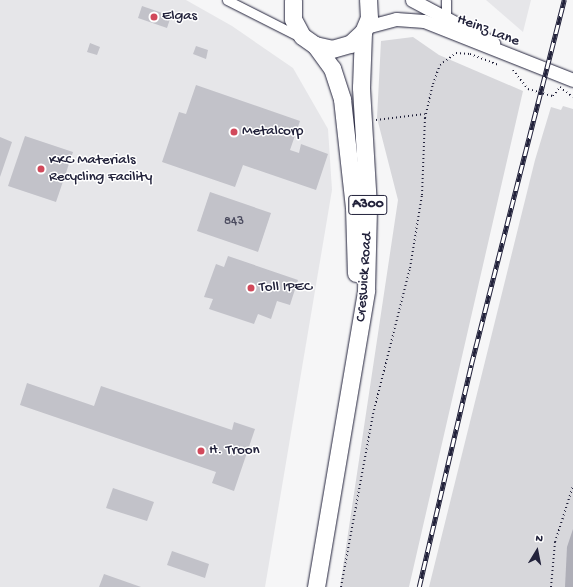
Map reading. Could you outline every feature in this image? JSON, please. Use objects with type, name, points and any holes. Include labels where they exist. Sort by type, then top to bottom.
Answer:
[{"type":"highway","name":"A300","points":[[293,0],[293,18],[310,42]]},
{"type":"highway","name":"A300","points":[[364,29],[369,13],[368,0]]},
{"type":"highway","points":[[310,42],[328,49],[341,47],[354,41],[364,29]]},
{"type":"highway","name":"Creswick Road","points":[[316,587],[353,378],[366,290],[368,206],[362,121],[360,63],[364,29]]},
{"type":"highway","name":"Creswick Road","points":[[310,42],[328,62],[338,83],[347,138],[355,222],[353,378]]},
{"type":"street","points":[[227,0],[310,42]]},
{"type":"street","name":"Heinz Lane","points":[[412,0],[443,22],[531,64],[573,80]]},
{"type":"street","points":[[443,22],[446,0]]},
{"type":"street","name":"Heinz Lane","points":[[364,29],[392,20],[408,18],[443,22]]},
{"type":"path","points":[[341,587],[373,414],[411,262],[422,195],[426,114],[437,71],[443,61],[456,53],[470,54],[515,71],[528,89],[553,96],[560,87],[573,97]]},
{"type":"path","points":[[362,121],[426,114]]},
{"type":"path","points":[[551,587],[555,542],[573,486]]},
{"type":"shaded area","points":[[0,0],[186,0],[232,26],[293,68],[328,129],[332,190],[265,587],[0,587]]},
{"type":"shaded area","points":[[486,0],[531,0],[523,32]]},
{"type":"shaded area","points":[[413,37],[439,55],[523,91],[409,587],[340,587],[398,200],[377,118],[381,41]]},
{"type":"shaded area","points":[[563,106],[573,109],[573,587],[429,587],[535,160],[551,107],[561,110]]},
{"type":"shaded area","points":[[573,529],[573,587],[565,587],[567,547]]},
{"type":"building","name":"Elgas","points":[[142,6],[171,16],[167,28],[138,18]]},
{"type":"building","points":[[90,43],[100,47],[97,55],[87,52]]},
{"type":"building","points":[[196,46],[208,50],[206,59],[193,54]]},
{"type":"building","name":"Metalcorp","points":[[196,85],[300,121],[290,150],[299,153],[301,144],[328,154],[316,190],[243,165],[235,187],[162,162],[179,112],[186,114]]},
{"type":"building","name":"KKC Materials Recycling Facility","points":[[25,136],[73,152],[56,202],[8,186]]},
{"type":"building","points":[[0,137],[12,142],[0,177]]},
{"type":"building","points":[[210,192],[271,213],[258,252],[197,231]]},
{"type":"building","name":"Toll IPEC","points":[[228,256],[298,280],[290,305],[277,301],[271,319],[258,314],[254,324],[209,309],[213,299],[204,297],[216,264],[224,267]]},
{"type":"building","name":"H. Troon","points":[[27,383],[94,406],[101,386],[232,430],[234,422],[255,429],[234,491],[212,483],[216,472],[20,405]]},
{"type":"building","points":[[113,488],[154,502],[147,521],[106,508]]},
{"type":"building","points":[[172,551],[209,564],[205,578],[167,565]]},
{"type":"building","points":[[104,574],[141,587],[99,587]]},
{"type":"railway","points":[[419,587],[471,365],[564,0]]},
{"type":"place","name":"Elgas","points":[[154,17]]},
{"type":"place","name":"Metalcorp","points":[[234,132]]},
{"type":"place","name":"KKC Materials Recycling Facility","points":[[41,169]]},
{"type":"place","name":"Toll IPEC","points":[[251,288]]},
{"type":"place","name":"H. Troon","points":[[201,451]]}]
